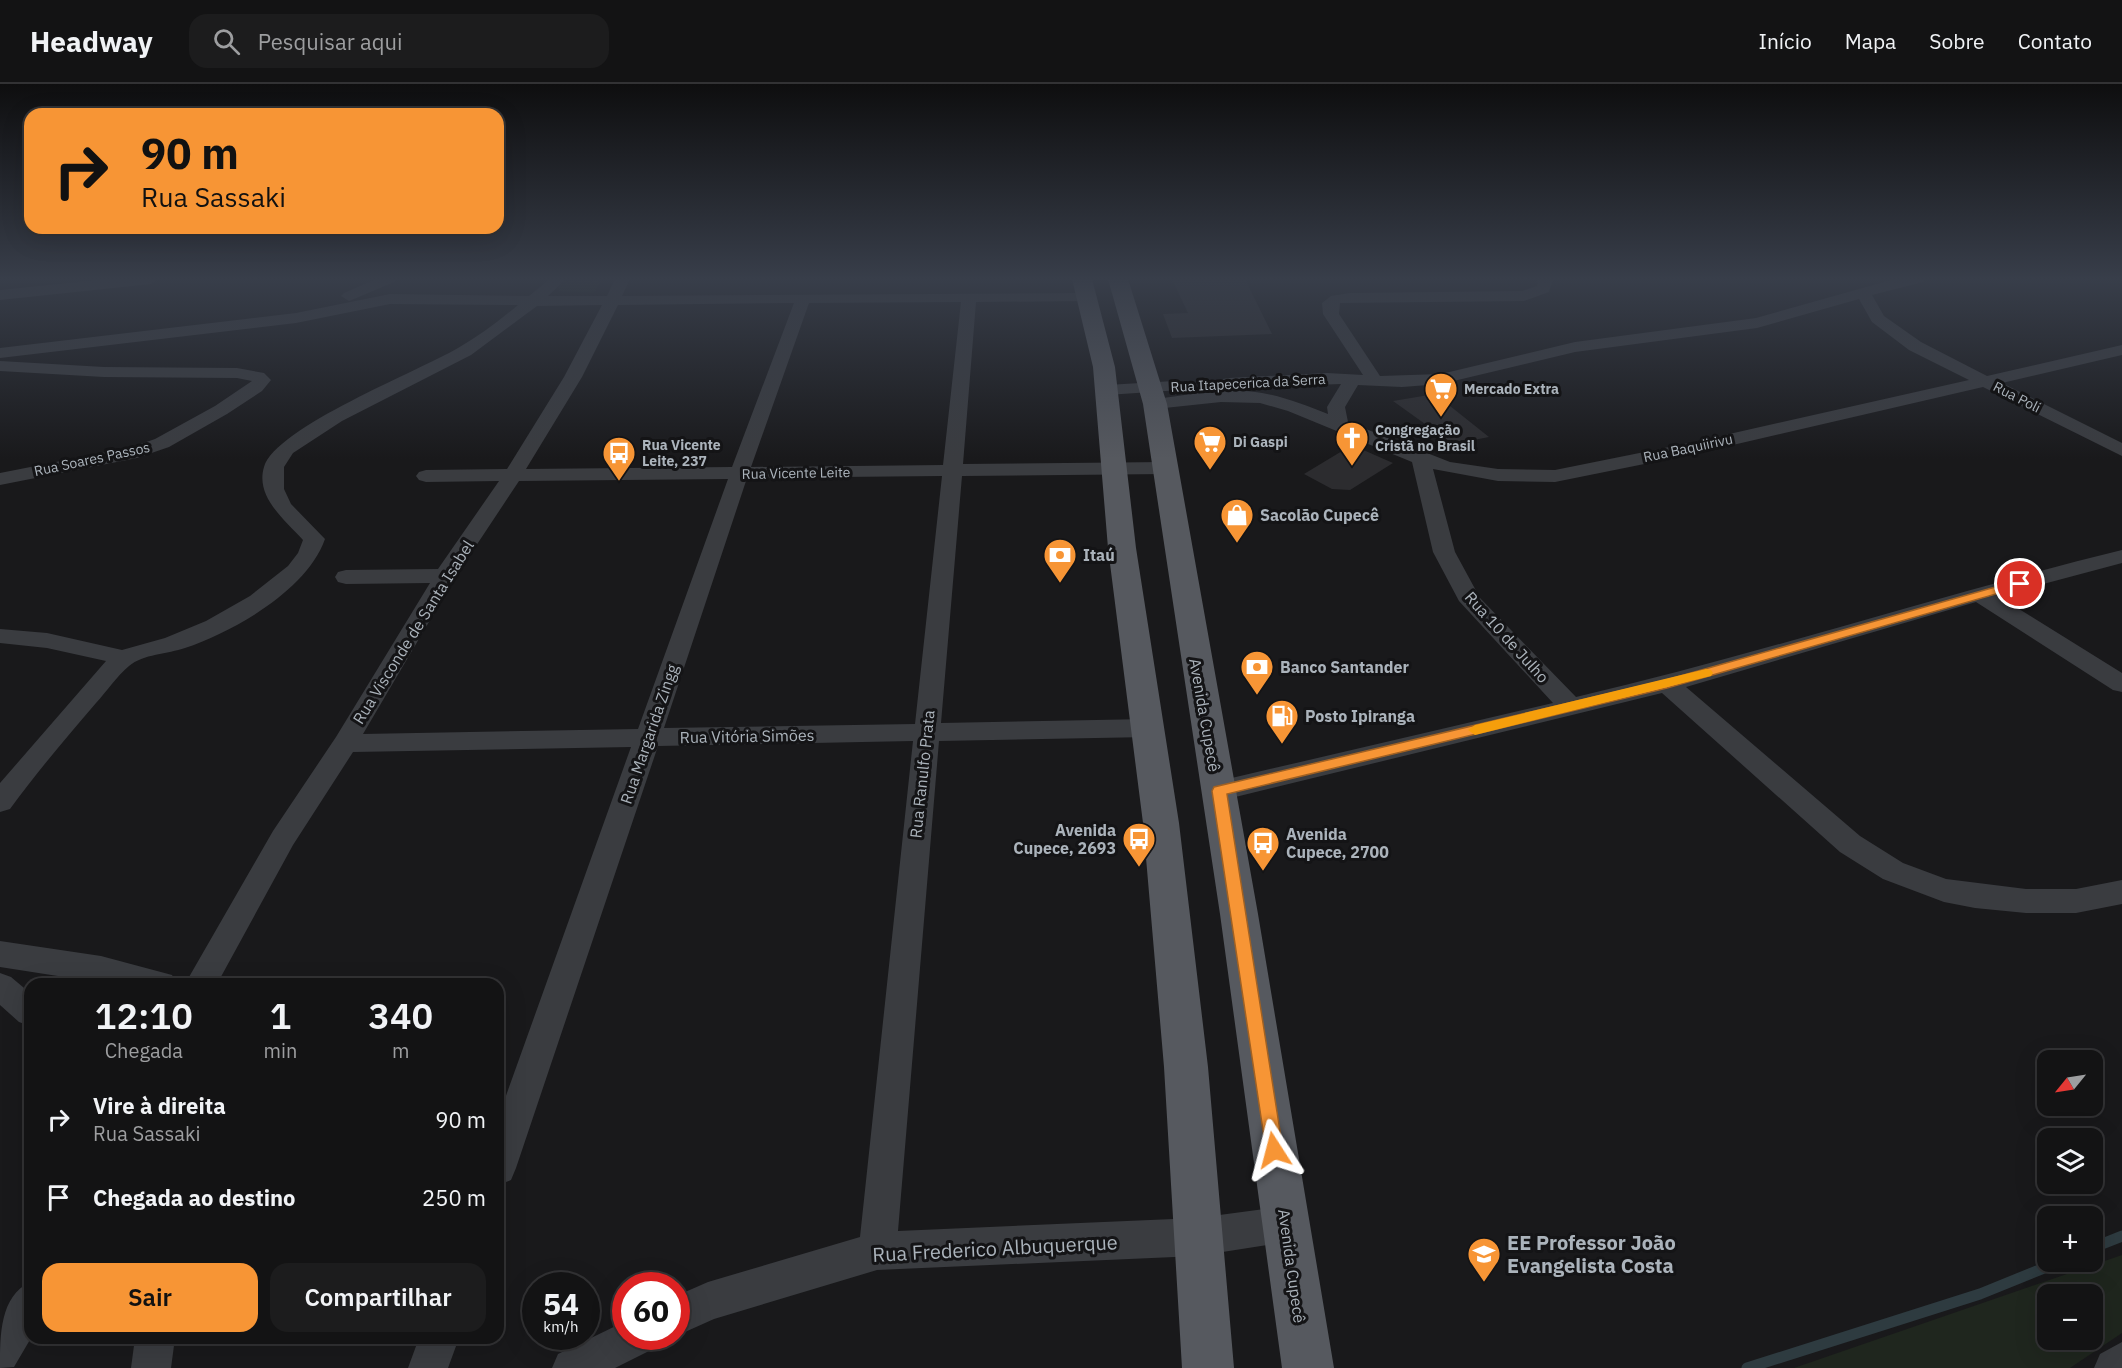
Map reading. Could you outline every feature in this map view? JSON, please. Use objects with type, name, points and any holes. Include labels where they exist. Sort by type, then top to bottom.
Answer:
[{"type":"main road","points":[[1098,339],[1107,390],[1122,548],[1149,728],[1186,1067],[1208,1368]]},
{"type":"main road","name":"Avenida Cupecê","points":[[1136,339],[1154,396],[1219,791],[1308,1368]]},
{"type":"street","points":[[0,357],[141,339]]},
{"type":"street","points":[[0,636],[14,636],[124,657],[187,639],[224,623],[263,597],[301,564],[312,549],[314,539],[283,508],[274,483],[274,467],[292,446],[328,422],[466,351],[484,339]]},
{"type":"street","name":"Rua Visconde de Santa Isabel","points":[[204,978],[283,838],[345,742],[445,576],[513,475],[573,377],[592,339]]},
{"type":"street","name":"Rua Margarida Zingg","points":[[504,1151],[739,474],[794,339]]},
{"type":"street","name":"Rua Ranulfo Prata","points":[[877,1251],[965,339]]},
{"type":"street","points":[[1349,339],[1376,382]]},
{"type":"street","name":"Rua Itapecerica da Serra","points":[[1259,389],[1327,378],[1376,382],[1441,379],[1575,347],[1636,339]]},
{"type":"street","name":"Rua Poli","points":[[1905,339],[1915,346],[2122,450]]},
{"type":"street","name":"Rua Baquiirivu","points":[[1337,416],[1420,459],[1447,467],[1487,473],[1555,476],[1694,448],[2122,350]]},
{"type":"street","name":"Rua Soares Passos","points":[[0,357],[62,371],[234,374],[253,375],[262,380],[256,387],[221,410],[156,446],[0,479]]},
{"type":"street","points":[[1154,396],[1221,397],[1259,389],[1294,407],[1337,416],[1352,381]]},
{"type":"street","name":"Rua Itapecerica da Serra","points":[[1107,390],[1154,396]]},
{"type":"street","name":"Rua 10 de Julho","points":[[1420,459],[1444,552],[1470,601],[1571,706]]},
{"type":"street","name":"Rua Vicente Leite","points":[[426,476],[1166,468]]},
{"type":"street","points":[[1219,791],[1667,684],[1979,594],[2122,556]]},
{"type":"street","points":[[346,577],[445,576]]},
{"type":"street","points":[[1979,594],[2122,684]]},
{"type":"street","points":[[0,802],[31,760],[124,657]]},
{"type":"street","points":[[1667,684],[1850,844],[1893,871],[1944,890],[2026,901],[2076,901],[2122,892]]},
{"type":"street","name":"Rua Vitória Simões","points":[[345,742],[648,739],[1149,728]]},
{"type":"street","points":[[0,954],[101,969],[137,978]]},
{"type":"street","points":[[0,986],[24,1007]]},
{"type":"street","name":"Rua Frederico Albuquerque","points":[[690,1310],[708,1301],[877,1251],[1197,1237],[1287,1224]]},
{"type":"street","points":[[0,1353],[24,1311]]},
{"type":"street","points":[[151,1368],[154,1344]]},
{"type":"street","points":[[428,1368],[437,1344]]},
{"type":"street","points":[[572,1368],[612,1348]]},
{"type":"street","points":[[2114,1368],[2122,1362]]},
{"type":"shaded area","points":[[2122,1255],[2122,1333],[2103,1346],[2103,1284],[2038,1284],[2073,1272],[2103,1272],[2103,1262]]},
{"type":"shaded area","points":[[2037,1284],[2037,1350],[2097,1350],[2070,1368],[1794,1368]]},
{"type":"building","name":"Mercado Extra","points":[[1435,394],[1489,437],[1453,444],[1393,401]]},
{"type":"building","name":"Congregação Cristã no Brasil","points":[[1352,445],[1393,463],[1350,490],[1332,489],[1304,474]]},
{"type":"waterway","points":[[2103,1244],[2122,1236]]},
{"type":"waterway","points":[[1747,1368],[1980,1294],[2037,1271]]},
{"type":"slow traffic","points":[[1475,730],[1706,673]]},
{"type":"place","name":"Mercado Extra","points":[[1441,418]]},
{"type":"place","name":"Congregação Cristã no Brasil","points":[[1352,467]]},
{"type":"place","name":"Di Gaspi","points":[[1210,471]]},
{"type":"place","name":"Rua Vicente Leite, 237","points":[[619,482]]},
{"type":"place","name":"Sacolão Cupecê","points":[[1237,544]]},
{"type":"place","name":"Itaú","points":[[1060,584]]},
{"type":"place","name":"Banco Santander","points":[[1257,696]]},
{"type":"place","name":"Posto Ipiranga","points":[[1282,745]]},
{"type":"place","name":"Avenida Cupece, 2693","points":[[1139,868]]},
{"type":"place","name":"Avenida Cupece, 2700","points":[[1263,872]]},
{"type":"place","name":"EE Professor João Evangelista Costa","points":[[1484,1283]]},
{"type":"route","points":[[1274,1150],[1219,791],[1667,684],[2020,584]]}]
